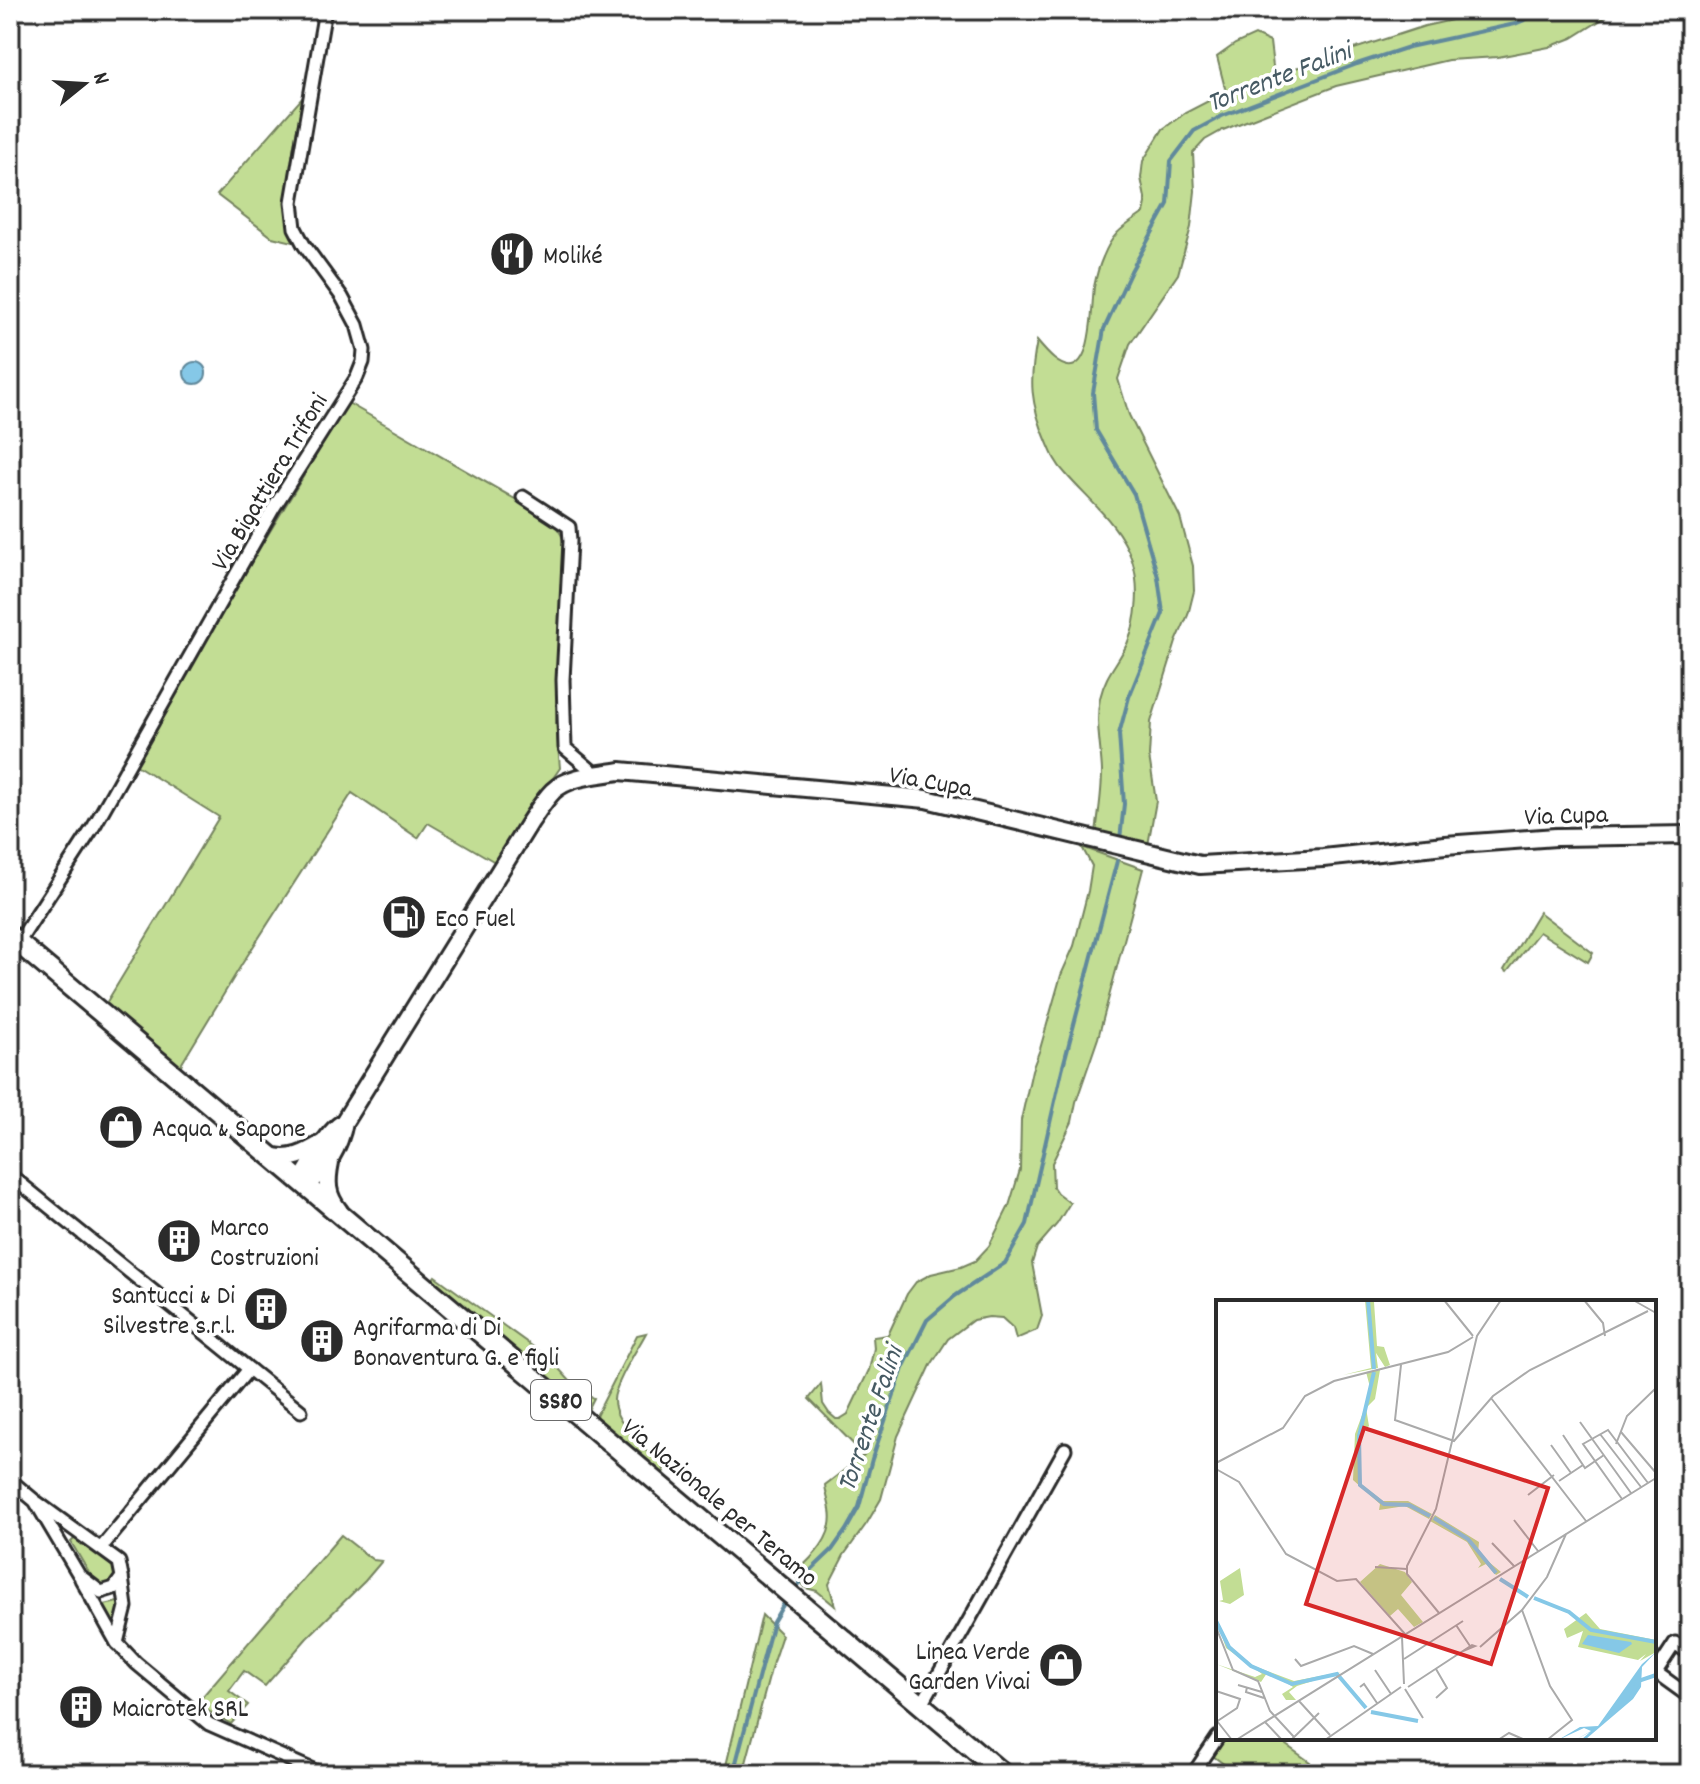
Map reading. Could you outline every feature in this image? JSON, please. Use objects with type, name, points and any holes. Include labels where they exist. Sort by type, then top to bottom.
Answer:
[{"type":"main road","name":"Via Nazionale per Teramo","points":[[14,940],[1003,1774]]},
{"type":"street","name":"Via Bigattiera Trifoni","points":[[14,940],[94,826],[273,509],[357,377],[363,362],[364,350],[357,325],[342,297],[295,228],[292,202],[325,10]]},
{"type":"street","points":[[523,497],[569,527],[563,680],[565,748],[597,775]]},
{"type":"street","name":"Via Cupa","points":[[305,1184],[306,1173],[328,1148],[335,1128],[344,1122],[530,822],[554,791],[566,782],[620,771],[926,799],[1200,865],[1323,858],[1556,837],[1690,835]]},
{"type":"street","points":[[328,1148],[327,1189],[330,1200],[343,1216]]},
{"type":"street","name":"Via Cupa","points":[[271,1156],[291,1158],[328,1148]]},
{"type":"street","points":[[10,1175],[301,1411]]},
{"type":"street","points":[[101,1548],[249,1369]]},
{"type":"street","points":[[922,1704],[1065,1449]]},
{"type":"street","points":[[10,1480],[119,1562],[126,1607],[117,1643]]},
{"type":"street","points":[[35,1501],[117,1643],[136,1663],[209,1724],[322,1774]]},
{"type":"street","points":[[79,1575],[101,1592],[114,1588],[122,1577]]},
{"type":"street","points":[[1656,1671],[1675,1643],[1690,1654]]},
{"type":"street","points":[[1656,1673],[1690,1697]]},
{"type":"street","points":[[1193,1774],[1216,1740]]},
{"type":"green space","points":[[1497,10],[1617,10],[1572,38],[1549,47],[1498,57],[1448,60],[1336,86],[1223,130],[1205,140],[1193,153],[1195,191],[1191,227],[1178,274],[1130,344],[1118,379],[1129,415],[1180,517],[1193,566],[1194,591],[1151,722],[1149,756],[1156,801],[1148,845],[1096,832],[1102,779],[1098,725],[1100,698],[1105,682],[1131,635],[1136,613],[1136,580],[1132,560],[1120,535],[1054,459],[1037,415],[1033,392],[1037,341],[1054,359],[1067,366],[1077,364],[1083,355],[1091,327],[1094,287],[1103,257],[1119,231],[1144,213],[1143,161],[1163,129],[1185,113],[1226,92],[1217,57],[1235,44],[1255,35],[1270,42],[1274,75],[1425,26]]},
{"type":"green space","points":[[303,97],[288,189],[293,242],[272,237],[217,195]]},
{"type":"green space","points":[[348,403],[540,514],[552,522],[560,533],[563,539],[556,723],[560,768],[495,862],[428,823],[418,838],[352,793],[179,1068],[105,1005],[219,817],[133,763]]},
{"type":"green space","points":[[1082,847],[1143,869],[1072,1122],[1052,1163],[1053,1187],[1070,1203],[1037,1247],[1032,1263],[1042,1316],[1037,1330],[1016,1339],[1013,1328],[1002,1318],[989,1317],[973,1320],[948,1339],[931,1365],[898,1436],[881,1499],[829,1584],[835,1606],[817,1591],[806,1588],[794,1574],[815,1554],[826,1538],[831,1520],[825,1485],[864,1455],[809,1399],[821,1384],[823,1404],[829,1413],[836,1419],[848,1414],[869,1370],[873,1337],[888,1335],[916,1282],[931,1274],[975,1261],[989,1246],[1009,1206],[1020,1170],[1021,1120],[1032,1070],[1061,975],[1074,946],[1088,891],[1092,866]]},
{"type":"green space","points":[[1539,912],[1593,953],[1588,962],[1539,932],[1507,972],[1504,970]]},
{"type":"green space","points":[[435,1276],[550,1359],[580,1392],[594,1398],[587,1412],[432,1280]]},
{"type":"green space","points":[[646,1333],[618,1385],[614,1405],[621,1422],[637,1441],[663,1462],[665,1477],[594,1420],[637,1335]]},
{"type":"green space","points":[[341,1535],[373,1560],[382,1561],[265,1686],[244,1671],[229,1691],[248,1705],[231,1724],[196,1704]]},
{"type":"green space","points":[[76,1537],[115,1569],[110,1584],[104,1587],[95,1583],[71,1542]]},
{"type":"green space","points":[[122,1601],[116,1628],[100,1606]]},
{"type":"green space","points":[[762,1615],[782,1635],[743,1774],[724,1774]]},
{"type":"green space","points":[[1223,1740],[1279,1740],[1310,1762],[1302,1774],[1237,1774],[1213,1756]]},
{"type":"water","points":[[191,362],[199,362],[206,373],[199,384],[191,384],[184,377],[184,369]]},
{"type":"waterway","name":"Torrente Falini","points":[[1120,839],[1124,804],[1119,734],[1129,697],[1163,613],[1158,577],[1134,494],[1096,430],[1093,393],[1104,329],[1168,204],[1171,161],[1194,131],[1222,116],[1409,47],[1515,24],[1548,10]]},
{"type":"waterway","name":"Torrente Falini","points":[[794,1590],[832,1550],[859,1507],[903,1368],[927,1320],[955,1296],[1005,1263],[1027,1224],[1062,1070],[1117,861]]},
{"type":"waterway","name":"Torrente Falini","points":[[733,1774],[773,1622],[786,1600]]},
{"type":"place","name":"Moliké","points":[[512,254]]},
{"type":"place","name":"Eco Fuel","points":[[404,917]]},
{"type":"place","name":"Acqua & Sapone","points":[[121,1127]]},
{"type":"place","name":"Marco Costruzioni","points":[[179,1241]]},
{"type":"place","name":"Santucci & Di Silvestre s.r.l.","points":[[266,1309]]},
{"type":"place","name":"Agrifarma di Di Bonaventura G. e figli","points":[[322,1341]]},
{"type":"place","name":"Linea Verde Garden Vivai","points":[[1061,1665]]},
{"type":"place","name":"Maicrotek SRL","points":[[81,1707]]}]
